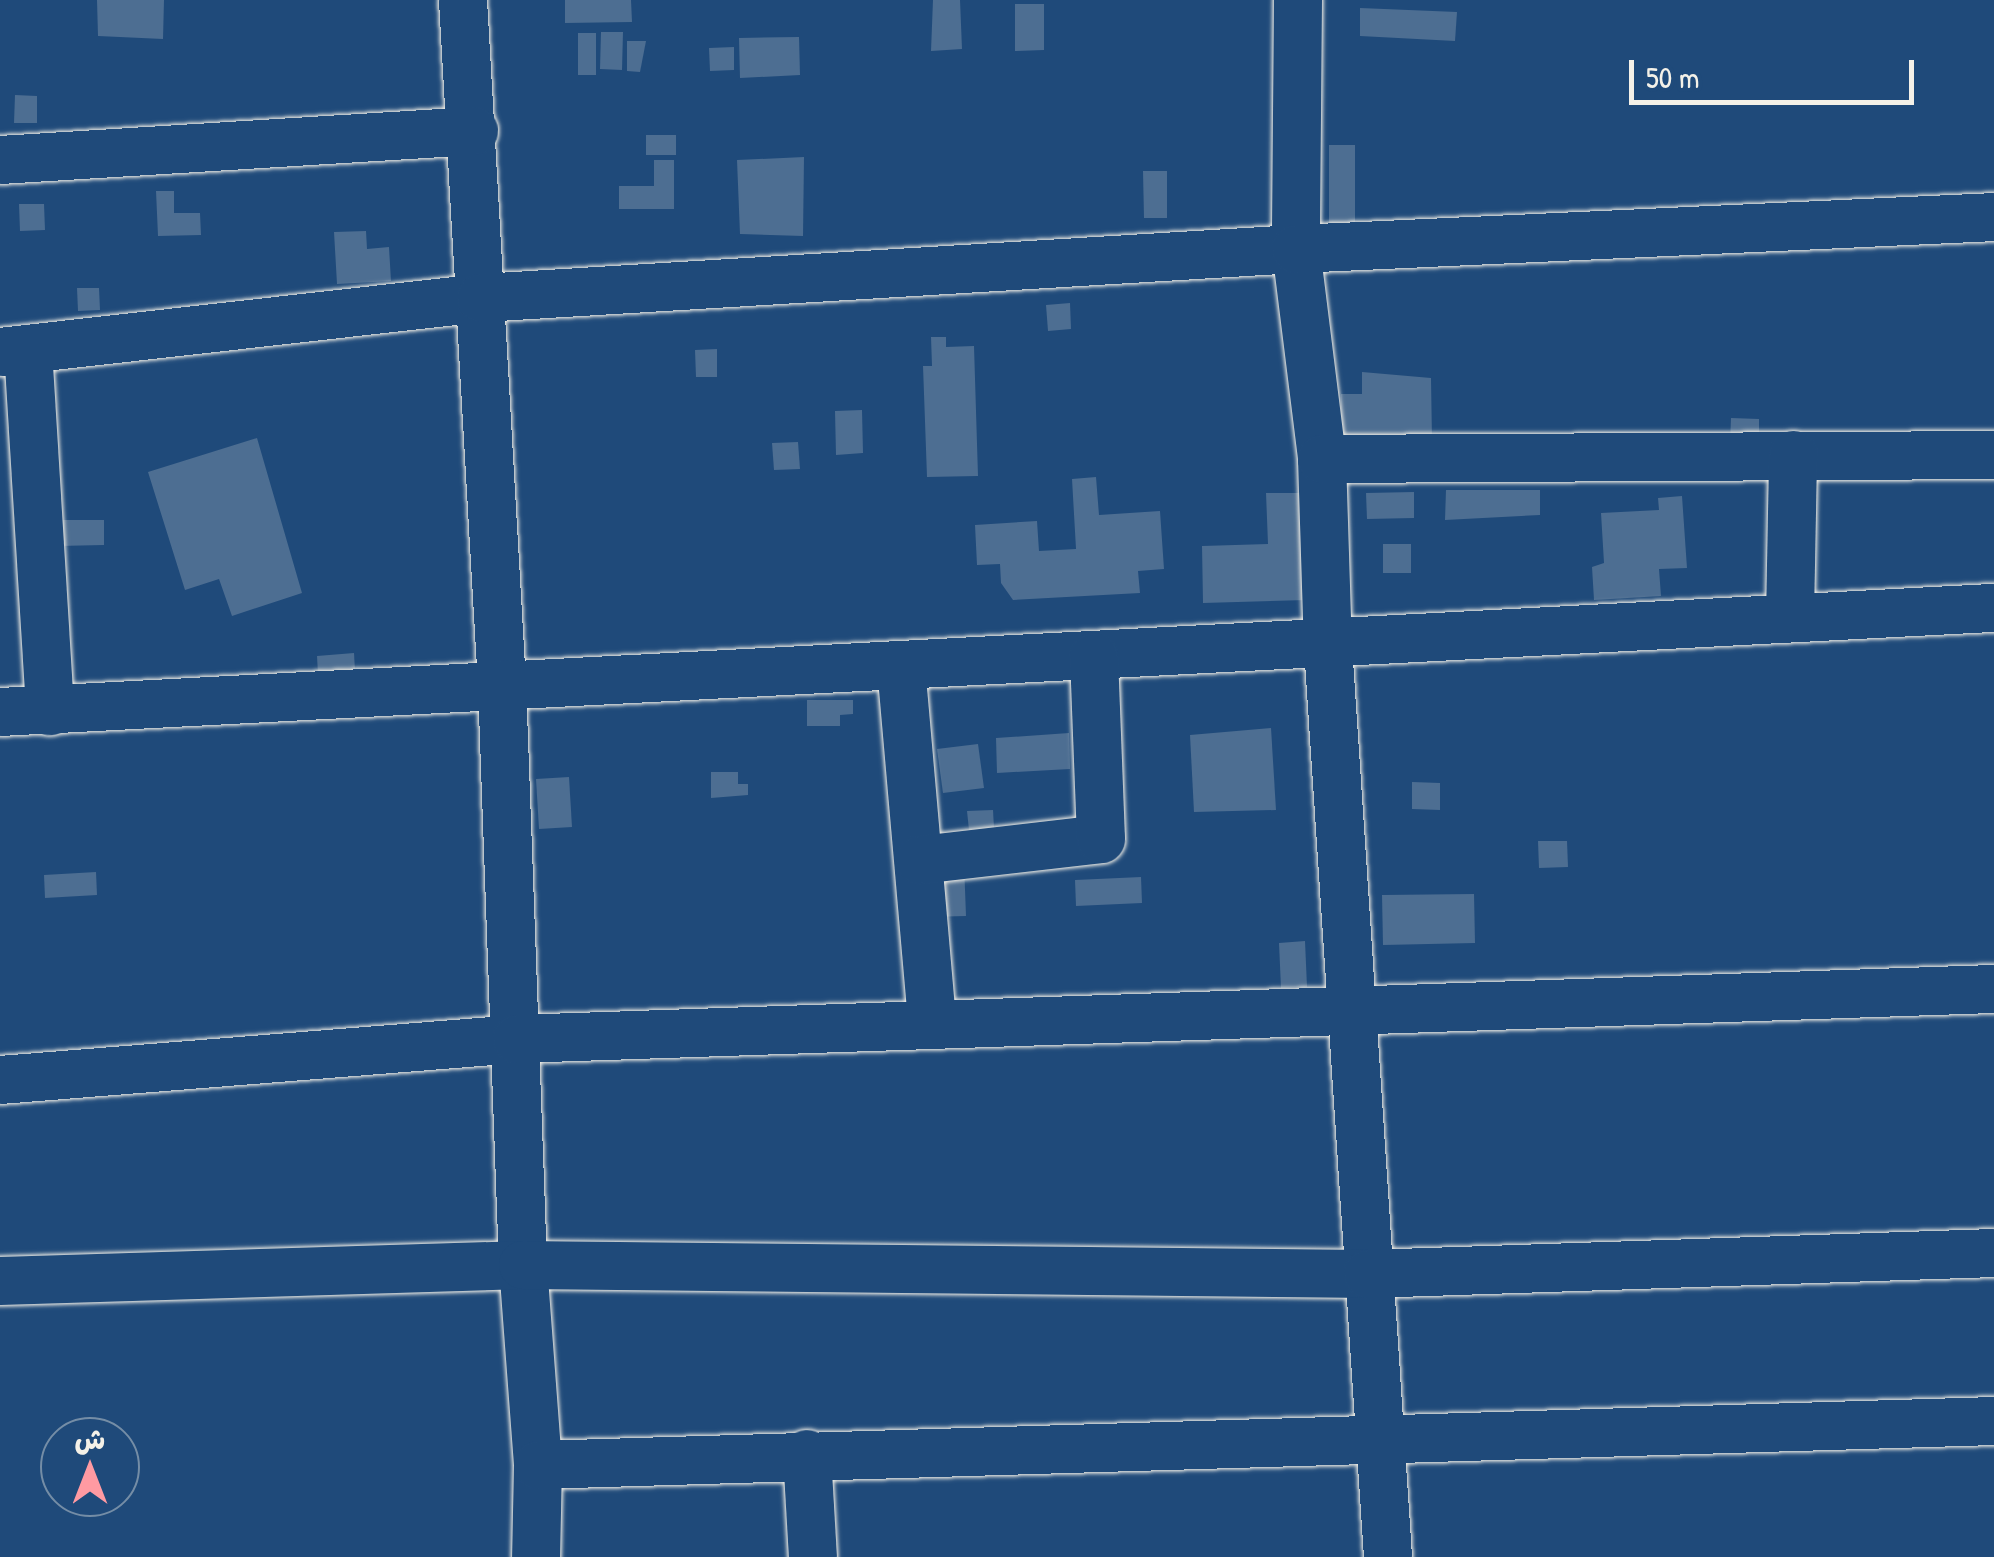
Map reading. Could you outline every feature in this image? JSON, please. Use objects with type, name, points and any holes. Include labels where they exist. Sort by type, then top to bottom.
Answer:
[{"type":"street","points":[[463,0],[474,131],[502,684],[524,1265],[538,1465],[536,1557]]},
{"type":"street","points":[[1298,0],[1296,248],[1322,458],[1328,646],[1376,1438],[1388,1557]]},
{"type":"street","points":[[0,160],[474,131]]},
{"type":"street","points":[[50,711],[14,351],[481,298],[1296,248],[1994,218]]},
{"type":"street","points":[[1790,618],[1793,456]]},
{"type":"street","points":[[1322,458],[1994,456]]},
{"type":"street","points":[[0,712],[502,684],[1328,646],[1994,608]]},
{"type":"street","points":[[920,860],[1101,839],[1094,657]]},
{"type":"street","points":[[901,666],[932,1021]]},
{"type":"street","points":[[0,1080],[517,1038],[932,1021],[1994,990]]},
{"type":"street","points":[[0,1281],[524,1265],[1368,1274],[1994,1253]]},
{"type":"street","points":[[538,1465],[806,1454],[1994,1422]]},
{"type":"street","points":[[806,1454],[814,1557]]},
{"type":"building","points":[[97,0],[164,0],[163,39],[98,36]]},
{"type":"building","points":[[565,0],[631,0],[632,22],[565,23]]},
{"type":"building","points":[[933,0],[960,0],[962,49],[931,51]]},
{"type":"building","points":[[1015,4],[1044,4],[1044,50],[1015,51]]},
{"type":"building","points":[[1360,8],[1457,12],[1455,41],[1360,36]]},
{"type":"building","points":[[601,32],[623,32],[622,70],[600,69]]},
{"type":"building","points":[[578,33],[596,33],[596,75],[578,75]]},
{"type":"building","points":[[799,37],[800,75],[740,78],[739,38]]},
{"type":"building","points":[[627,41],[646,41],[640,72],[627,71]]},
{"type":"building","points":[[734,47],[734,70],[710,71],[709,48]]},
{"type":"building","points":[[15,95],[37,96],[37,123],[14,123]]},
{"type":"building","points":[[646,135],[676,135],[676,155],[646,155]]},
{"type":"building","points":[[1329,145],[1355,145],[1355,228],[1329,228]]},
{"type":"building","points":[[804,157],[803,236],[740,234],[737,160]]},
{"type":"building","points":[[654,160],[674,160],[674,209],[619,209],[619,186],[654,186]]},
{"type":"building","points":[[1143,171],[1167,171],[1167,218],[1144,218]]},
{"type":"building","points":[[156,191],[174,191],[174,213],[200,213],[201,235],[158,236]]},
{"type":"building","points":[[19,204],[44,204],[45,230],[20,231]]},
{"type":"building","points":[[366,231],[367,249],[389,247],[391,281],[337,284],[334,232]]},
{"type":"building","points":[[77,288],[99,288],[100,310],[78,311]]},
{"type":"building","points":[[1070,303],[1071,329],[1048,331],[1046,305]]},
{"type":"building","points":[[931,337],[946,337],[946,347],[974,346],[978,476],[927,477],[923,366],[932,366]]},
{"type":"building","points":[[717,349],[717,377],[696,377],[695,350]]},
{"type":"building","points":[[1362,372],[1431,378],[1432,440],[1341,440],[1341,394],[1362,394]]},
{"type":"building","points":[[862,410],[863,453],[836,455],[835,411]]},
{"type":"building","points":[[1731,418],[1759,419],[1759,447],[1730,445]]},
{"type":"building","points":[[257,438],[302,593],[232,616],[219,579],[185,590],[148,472]]},
{"type":"building","points":[[798,442],[800,469],[774,470],[772,443]]},
{"type":"building","points":[[1096,477],[1099,515],[1160,511],[1164,569],[1138,571],[1140,593],[1013,600],[1001,583],[1000,564],[977,565],[975,525],[1037,521],[1039,551],[1076,549],[1072,479]]},
{"type":"building","points":[[1446,490],[1540,490],[1540,515],[1445,520]]},
{"type":"building","points":[[1414,492],[1414,518],[1367,519],[1366,493]]},
{"type":"building","points":[[1266,493],[1304,493],[1306,600],[1203,603],[1202,546],[1268,544]]},
{"type":"building","points":[[1682,496],[1687,568],[1659,569],[1661,596],[1594,600],[1592,567],[1604,563],[1601,513],[1659,510],[1658,498]]},
{"type":"building","points":[[57,520],[104,520],[104,545],[58,546]]},
{"type":"building","points":[[1383,544],[1411,544],[1411,573],[1383,573]]},
{"type":"building","points":[[354,653],[355,671],[318,674],[317,656]]},
{"type":"building","points":[[807,700],[853,700],[853,714],[840,715],[840,726],[807,726]]},
{"type":"building","points":[[1271,728],[1276,810],[1194,812],[1190,735]]},
{"type":"building","points":[[1069,733],[1070,769],[997,773],[996,738]]},
{"type":"building","points":[[978,744],[984,788],[943,793],[937,749]]},
{"type":"building","points":[[711,772],[738,772],[738,784],[748,784],[748,795],[711,798]]},
{"type":"building","points":[[569,777],[572,827],[539,829],[536,779]]},
{"type":"building","points":[[1412,782],[1440,783],[1440,810],[1412,809]]},
{"type":"building","points":[[993,810],[994,828],[969,830],[967,811]]},
{"type":"building","points":[[1538,841],[1567,841],[1568,867],[1539,868]]},
{"type":"building","points":[[964,863],[966,916],[927,917],[925,864]]},
{"type":"building","points":[[96,872],[97,895],[45,898],[44,875]]},
{"type":"building","points":[[1141,877],[1142,903],[1076,906],[1075,880]]},
{"type":"building","points":[[1474,894],[1475,943],[1383,945],[1382,895]]},
{"type":"building","points":[[1305,941],[1307,987],[1281,988],[1279,943]]}]
